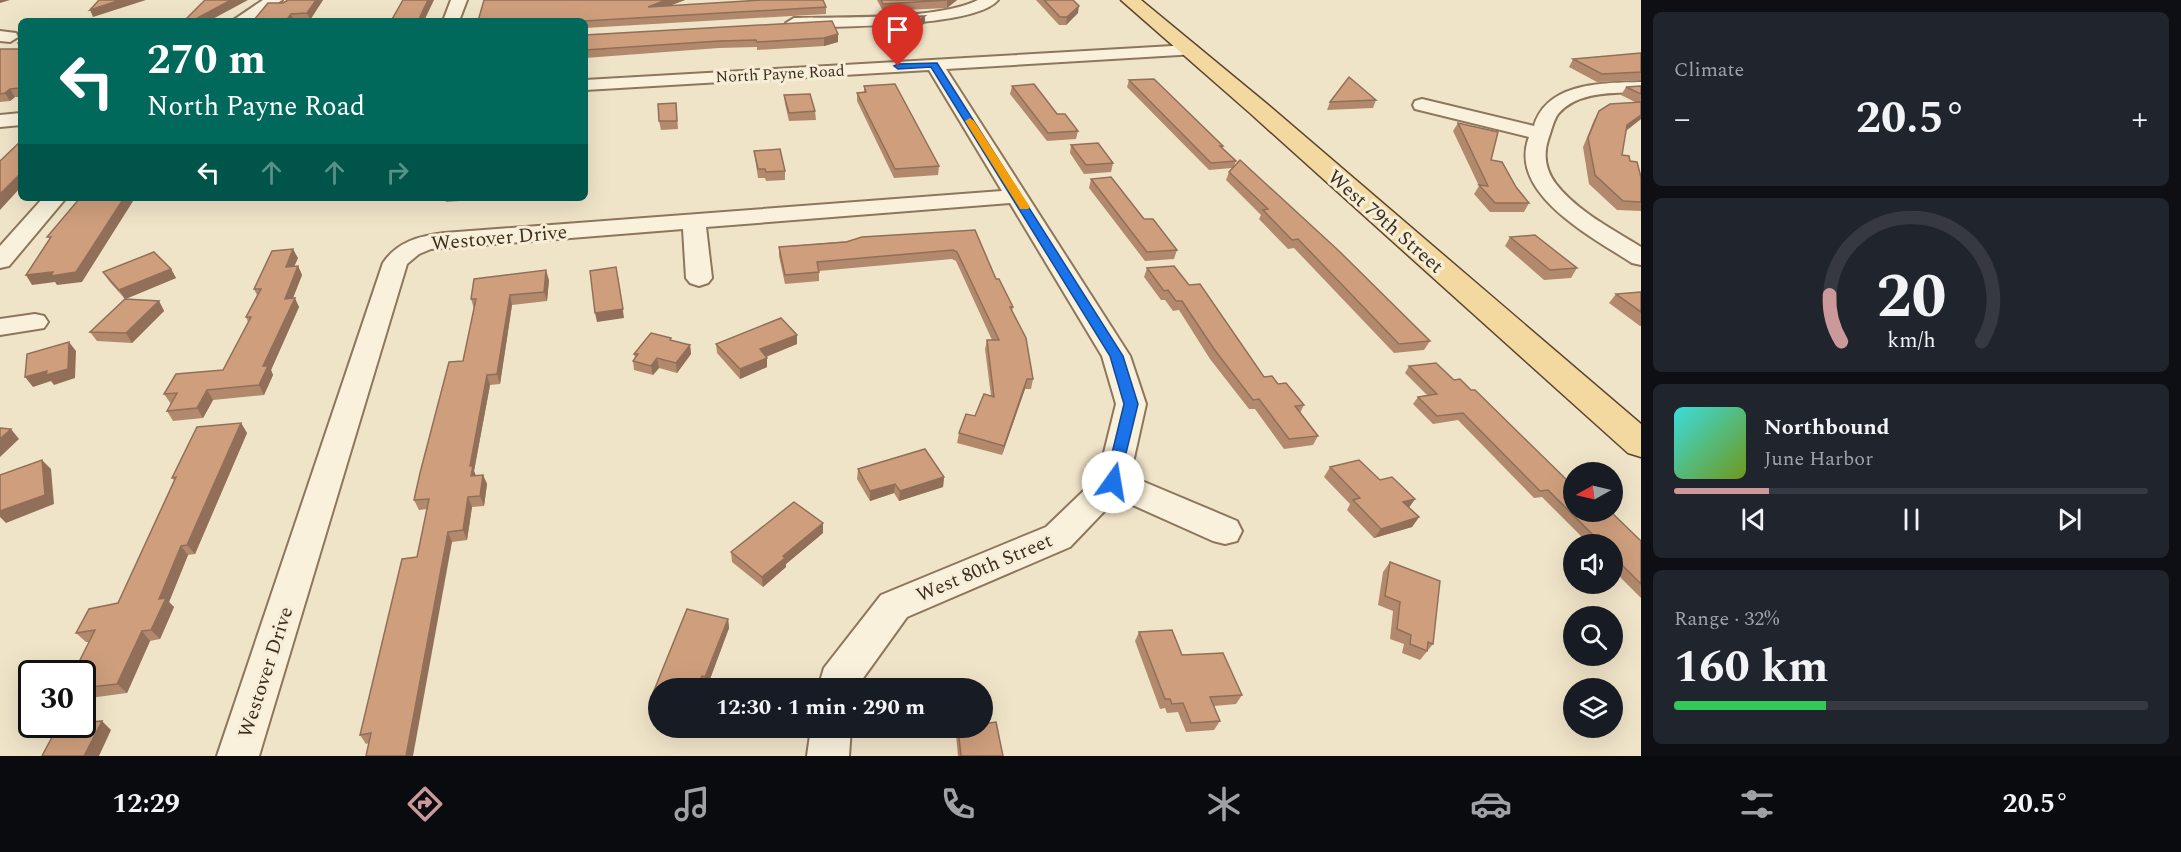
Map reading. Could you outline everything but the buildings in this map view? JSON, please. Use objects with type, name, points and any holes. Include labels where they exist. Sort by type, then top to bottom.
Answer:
[{"type":"main road","name":"West 79th Street","points":[[1130,0],[1639,439]]},
{"type":"street","points":[[245,18],[274,0]]},
{"type":"street","points":[[452,18],[459,0]]},
{"type":"street","points":[[781,24],[854,14],[946,15],[966,11],[988,2]]},
{"type":"street","name":"North Payne Road","points":[[588,85],[1190,50]]},
{"type":"street","points":[[934,64],[1116,356],[1131,404],[1113,482],[1225,531]]},
{"type":"street","points":[[1641,87],[1595,91],[1564,100],[1548,115],[1535,159],[1546,185],[1578,215],[1641,258]]},
{"type":"street","points":[[1422,105],[1541,134]]},
{"type":"street","points":[[0,121],[18,119]]},
{"type":"street","name":"Westover Drive","points":[[238,756],[399,258],[423,244],[444,240],[1017,196]]},
{"type":"street","points":[[0,261],[52,201]]},
{"type":"street","points":[[694,222],[699,278]]},
{"type":"street","points":[[0,327],[34,322]]},
{"type":"street","name":"West 80th Street","points":[[840,678],[894,606],[1058,537],[1113,482]]},
{"type":"street","points":[[828,756],[830,738]]},
{"type":"slow traffic","points":[[970,121],[1024,207]]},
{"type":"route","points":[[898,66],[934,64],[1116,356],[1131,404],[1113,482]]}]
